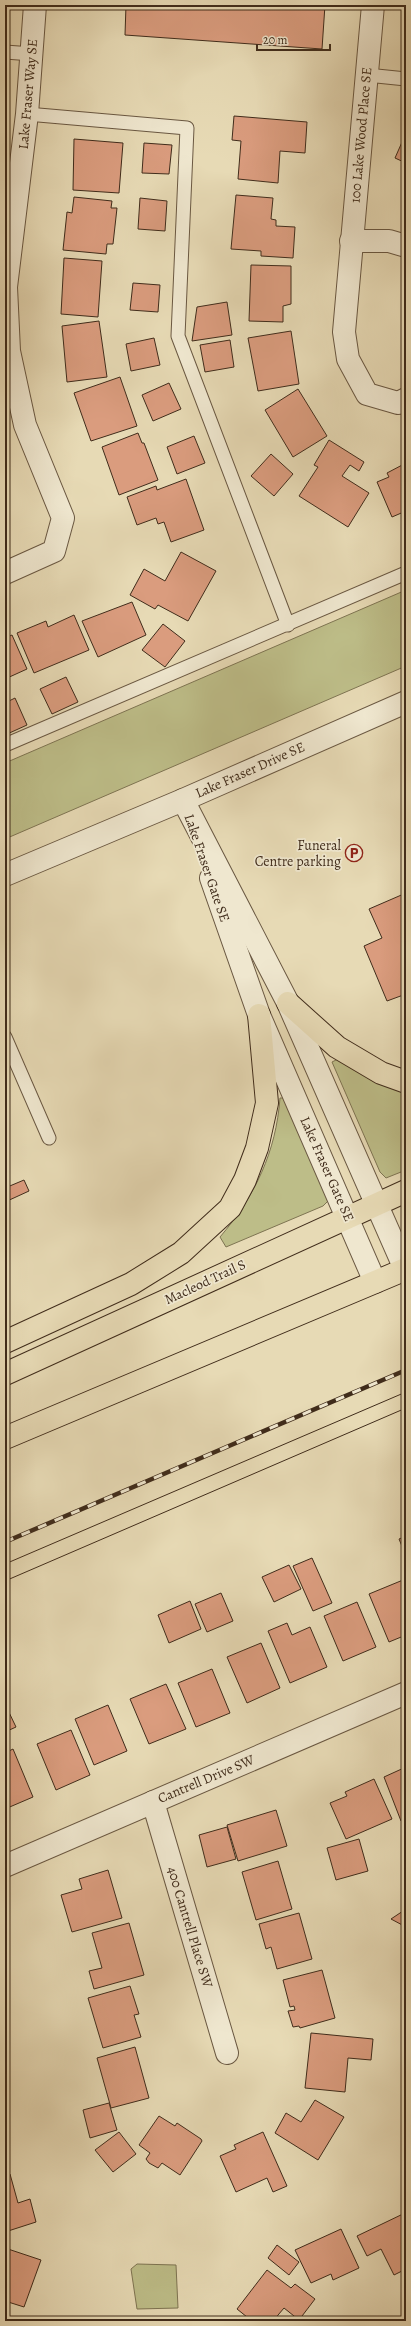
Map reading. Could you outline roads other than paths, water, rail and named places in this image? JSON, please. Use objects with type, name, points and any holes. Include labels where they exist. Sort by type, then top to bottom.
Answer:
[{"type":"highway","points":[[288,1003],[337,1047],[381,1073],[406,1082]]},
{"type":"highway","points":[[5,1342],[131,1284],[181,1253],[230,1208],[245,1180],[257,1148],[267,1103],[259,1015]]},
{"type":"highway","name":"Macleod Trail S","points":[[5,1374],[406,1191]]},
{"type":"highway","points":[[5,1438],[406,1269]]},
{"type":"street","name":"Lake Fraser Way SE","points":[[5,573],[54,551],[63,518],[25,425],[9,351],[6,287],[27,114],[35,5]]},
{"type":"street","name":"100 Lake Wood Place SE","points":[[373,5],[344,332],[348,359],[367,394],[398,403],[406,399]]},
{"type":"street","points":[[351,241],[389,241],[406,246]]},
{"type":"street","name":"Lake Fraser Drive SE","points":[[5,875],[183,800],[406,702]]},
{"type":"street","name":"Lake Fraser Gate SE","points":[[183,800],[288,1003],[406,1269]]},
{"type":"street","name":"Lake Fraser Gate SE","points":[[183,800],[259,1015],[376,1282]]},
{"type":"street","name":"Cantrell Drive SW","points":[[5,1866],[406,1693]]},
{"type":"street","name":"400 Cantrell Place SW","points":[[153,1802],[227,2053]]},
{"type":"lane","points":[[5,52],[32,54]]},
{"type":"lane","points":[[367,75],[406,79]]},
{"type":"lane","points":[[27,114],[187,128],[178,336],[288,625]]},
{"type":"lane","points":[[5,745],[288,625],[406,573]]},
{"type":"lane","points":[[5,1037],[49,1138]]},
{"type":"tram line","points":[[5,1564],[406,1392]]},
{"type":"tram line","points":[[5,1581],[406,1408]]},
{"type":"railway","points":[[5,1542],[406,1370]]},
{"type":"place","name":"Funeral Centre parking","points":[[354,853]]}]
